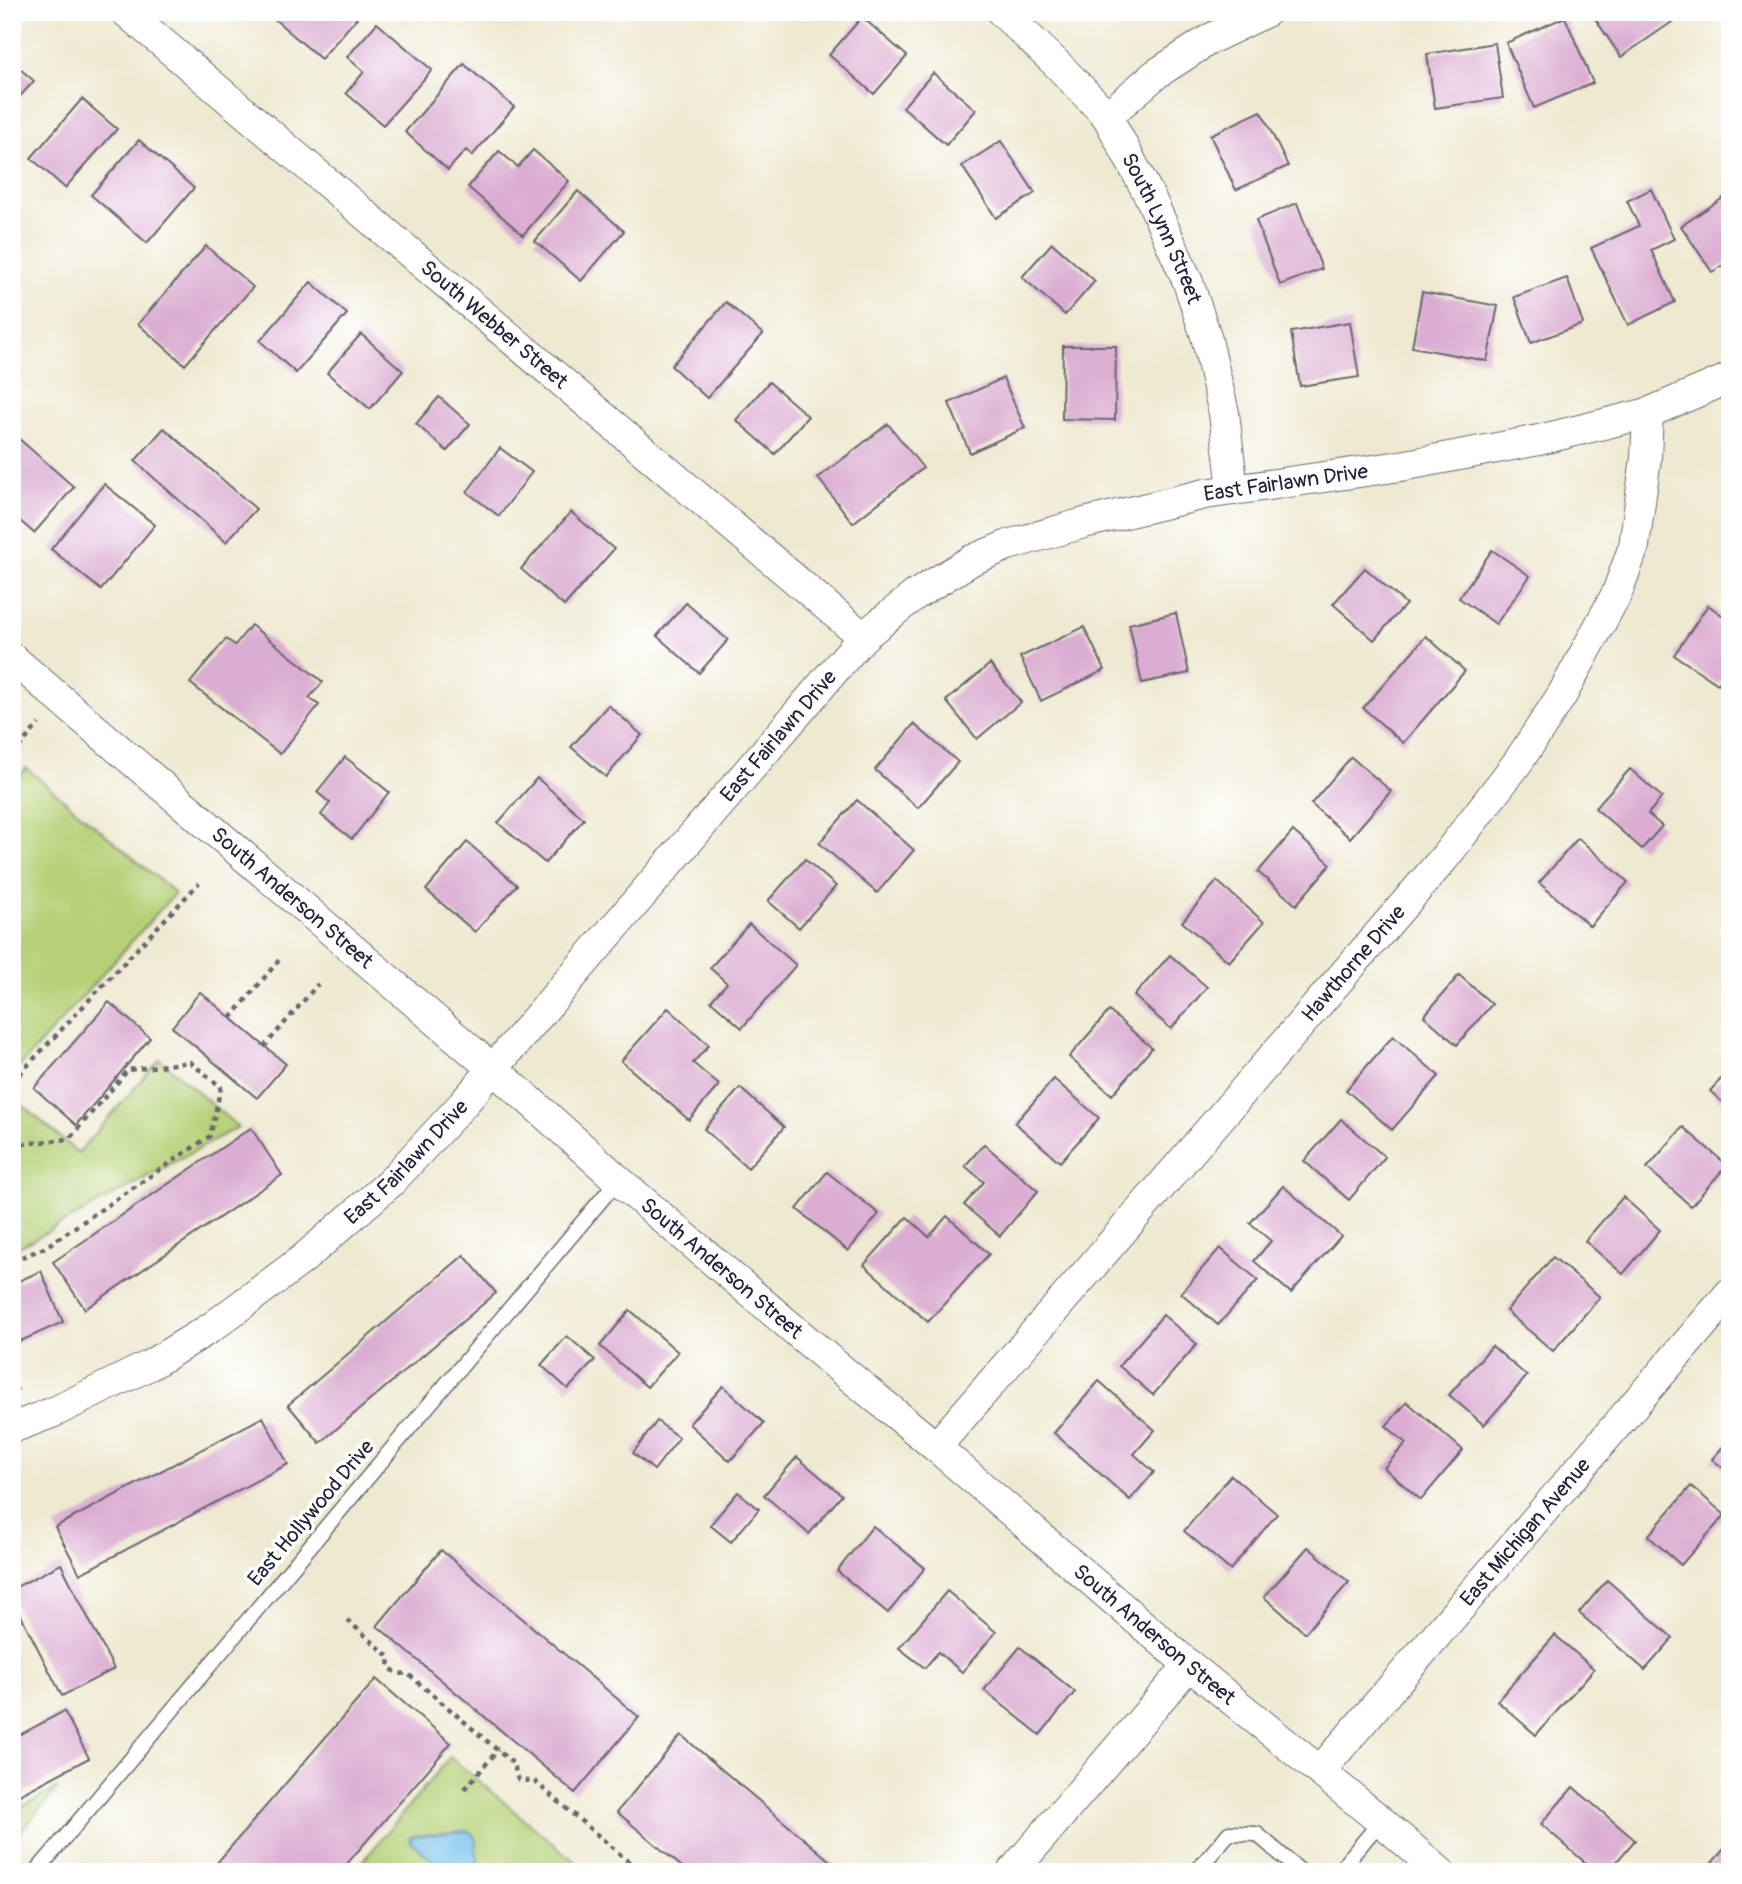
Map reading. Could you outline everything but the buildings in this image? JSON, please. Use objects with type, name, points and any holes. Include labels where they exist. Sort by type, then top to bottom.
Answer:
[{"type":"street","name":"South Webber Street","points":[[126,12],[863,637]]},
{"type":"street","name":"South Lynn Street","points":[[1002,12],[1107,116],[1152,199],[1192,293],[1206,336],[1224,413],[1233,490]]},
{"type":"street","points":[[1107,116],[1156,74],[1210,39],[1266,12]]},
{"type":"street","name":"East Fairlawn Drive","points":[[12,1428],[54,1412],[150,1365],[212,1327],[303,1259],[391,1182],[458,1110],[863,637],[915,595],[972,560],[1008,545],[1084,523],[1205,494],[1413,464],[1539,440],[1648,413],[1730,378]]},
{"type":"street","name":"Hawthorne Drive","points":[[936,1447],[1445,858],[1518,762],[1562,695],[1617,593],[1634,546],[1646,458],[1648,413]]},
{"type":"street","name":"South Anderson Street","points":[[12,658],[618,1180],[936,1447],[1189,1665],[1440,1872]]},
{"type":"street","name":"East Michigan Avenue","points":[[1320,1771],[1730,1293]]},
{"type":"street","points":[[1012,1872],[1189,1665]]},
{"type":"lane","name":"East Hollywood Drive","points":[[36,1872],[618,1180]]},
{"type":"lane","points":[[1338,1872],[1381,1821]]},
{"type":"lane","points":[[1196,1872],[1229,1833],[1257,1834],[1301,1872]]},
{"type":"path","points":[[12,755],[27,738]]},
{"type":"path","points":[[12,1079],[14,1080],[198,883]]},
{"type":"path","points":[[230,1018],[279,960]]},
{"type":"path","points":[[264,1046],[318,984]]},
{"type":"path","points":[[12,1145],[69,1139],[128,1070],[190,1062],[221,1087],[209,1136],[44,1248],[12,1261]]},
{"type":"path","points":[[347,1620],[390,1657],[389,1667],[395,1673],[407,1673],[515,1765],[515,1774],[519,1780],[533,1780],[641,1872]]},
{"type":"path","points":[[465,1789],[498,1750]]},
{"type":"green space","points":[[26,768],[175,893],[15,1072],[12,1069],[12,785]]},
{"type":"green space","points":[[160,1059],[238,1127],[12,1251],[12,1110],[19,1102],[78,1153]]},
{"type":"green space","points":[[450,1757],[587,1872],[354,1872]]},
{"type":"green space","points":[[58,1788],[12,1841],[12,1812]]},
{"type":"water","points":[[466,1831],[472,1833],[475,1838],[479,1872],[446,1872],[412,1843],[410,1838],[413,1836]]}]
